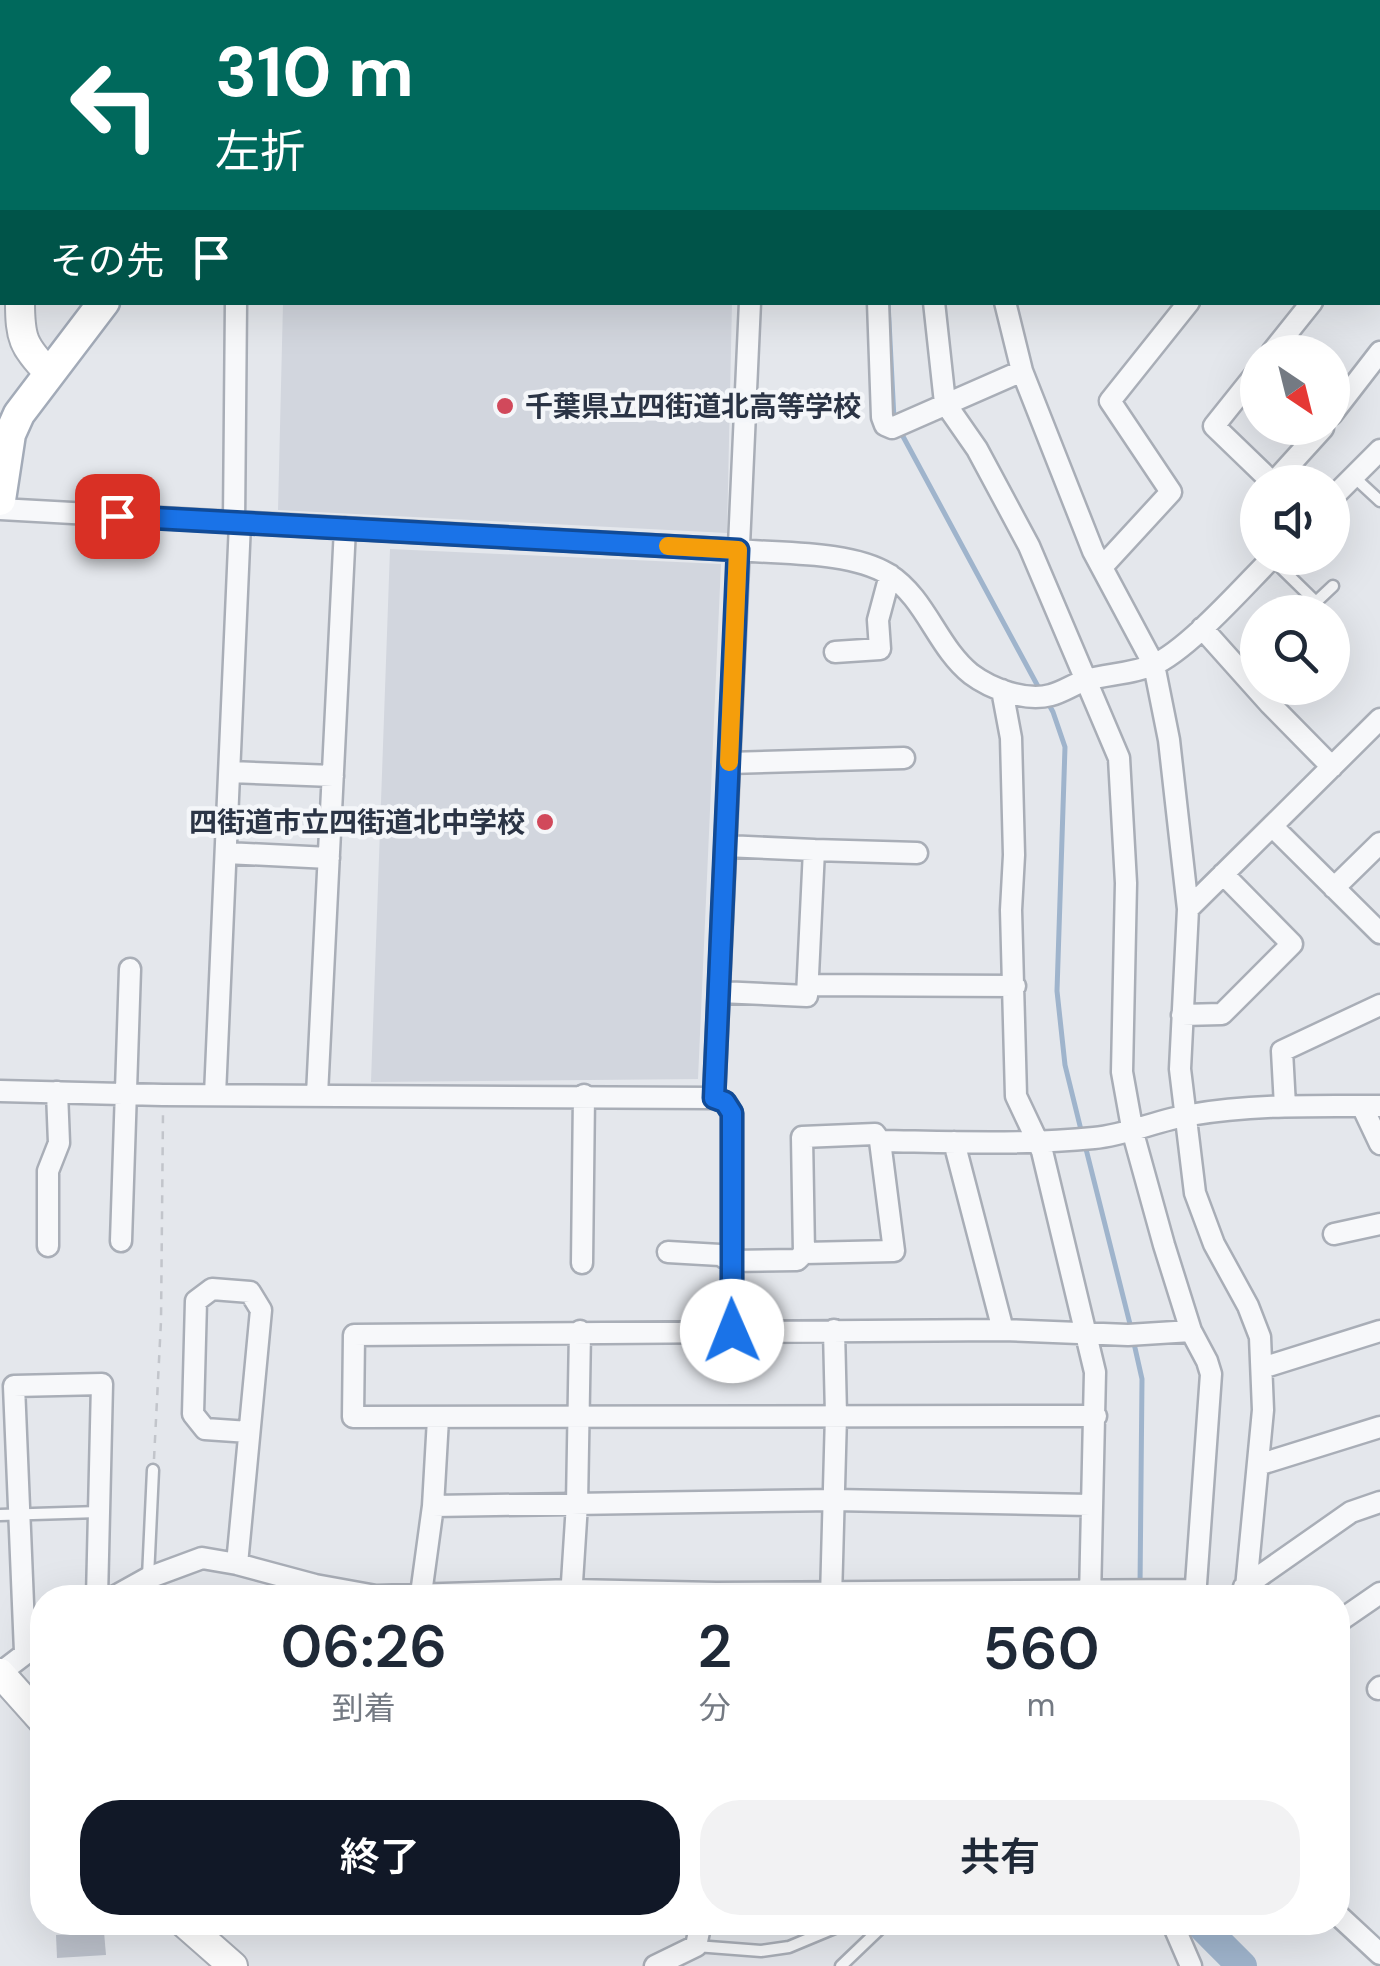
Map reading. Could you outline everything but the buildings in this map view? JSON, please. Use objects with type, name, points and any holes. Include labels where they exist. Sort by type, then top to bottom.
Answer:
[{"type":"main road","points":[[0,500],[10,434],[19,414],[102,305]]},
{"type":"street","points":[[20,305],[20,334],[27,351],[48,372]]},
{"type":"street","points":[[216,1096],[237,522],[236,305]]},
{"type":"street","points":[[714,1098],[750,305]]},
{"type":"street","points":[[878,305],[885,426],[897,425],[1022,371]]},
{"type":"street","points":[[934,305],[945,403],[977,449],[1029,546],[1120,758],[1126,884],[1122,1072],[1133,1133],[1191,1331],[1208,1360],[1211,1374],[1195,1585]]},
{"type":"street","points":[[1006,305],[1022,371],[1102,568],[1154,665],[1169,740],[1188,909],[1180,1069],[1195,1193],[1214,1244],[1260,1337],[1263,1410],[1245,1585]]},
{"type":"street","points":[[1102,568],[1171,492],[1110,401],[1186,305]]},
{"type":"street","points":[[1286,335],[1310,305]]},
{"type":"street","points":[[1350,391],[1380,352]]},
{"type":"street","points":[[1240,394],[1214,426],[1255,465]]},
{"type":"street","points":[[1288,465],[1307,445]]},
{"type":"street","points":[[1350,480],[1380,450]]},
{"type":"street","points":[[0,510],[738,550],[858,561],[890,575],[922,607],[970,673],[1002,690],[1044,696],[1085,680],[1154,665],[1202,628],[1255,575]]},
{"type":"street","points":[[316,1095],[346,528]]},
{"type":"street","points":[[835,652],[880,649],[878,620],[890,575]]},
{"type":"street","points":[[1202,628],[1332,766]]},
{"type":"street","points":[[1002,690],[1011,738],[1016,1096],[1042,1150],[1095,1372],[1089,1585]]},
{"type":"street","points":[[1188,909],[1379,722]]},
{"type":"street","points":[[729,762],[904,758]]},
{"type":"street","points":[[230,772],[333,776]]},
{"type":"street","points":[[1272,826],[1380,933]]},
{"type":"street","points":[[1334,888],[1380,843]]},
{"type":"street","points":[[726,846],[917,853]]},
{"type":"street","points":[[720,992],[807,996],[814,850]]},
{"type":"street","points":[[226,852],[328,858]]},
{"type":"street","points":[[1182,1015],[1222,1014],[1292,944],[1223,874]]},
{"type":"street","points":[[122,1241],[130,969]]},
{"type":"street","points":[[808,986],[1015,986]]},
{"type":"street","points":[[1285,1106],[1282,1051],[1380,1005]]},
{"type":"street","points":[[0,1091],[714,1098],[725,1102],[732,1113],[732,1331]]},
{"type":"street","points":[[48,1246],[48,1171],[59,1143],[57,1092]]},
{"type":"street","points":[[582,1263],[584,1095]]},
{"type":"street","points":[[880,1141],[1084,1138],[1133,1133],[1188,1115],[1258,1105],[1371,1106],[1380,1144]]},
{"type":"street","points":[[668,1252],[720,1255],[730,1261],[796,1260],[804,1253],[894,1251],[880,1141],[874,1134],[802,1137],[804,1253]]},
{"type":"street","points":[[954,1142],[1004,1330]]},
{"type":"street","points":[[1334,1234],[1380,1224]]},
{"type":"street","points":[[237,1564],[249,1432],[260,1310],[250,1292],[212,1290],[196,1301],[193,1414],[205,1429],[249,1432]]},
{"type":"street","points":[[831,1585],[834,1330]]},
{"type":"street","points":[[1096,1416],[352,1416],[354,1335],[1004,1330],[1135,1335],[1191,1331]]},
{"type":"street","points":[[1262,1368],[1380,1330]]},
{"type":"street","points":[[573,1585],[578,1504],[580,1331]]},
{"type":"street","points":[[30,1625],[10,1515],[14,1386],[102,1384],[96,1585]]},
{"type":"street","points":[[422,1585],[433,1506],[438,1418]]},
{"type":"street","points":[[1258,1465],[1380,1427]]},
{"type":"street","points":[[433,1506],[834,1500],[1090,1504]]},
{"type":"street","points":[[1253,1585],[1351,1512],[1380,1502]]},
{"type":"street","points":[[135,1585],[202,1558],[314,1585]]},
{"type":"street","points":[[1350,1613],[1380,1592]]},
{"type":"street","points":[[30,1650],[0,1673],[30,1707]]},
{"type":"street","points":[[1350,1926],[1380,1954]]},
{"type":"street","points":[[199,1935],[234,1966]]},
{"type":"street","points":[[655,1966],[696,1946],[699,1935]]},
{"type":"street","points":[[1177,1935],[1190,1966]]},
{"type":"lane","points":[[1354,476],[1380,501]]},
{"type":"lane","points":[[1289,575],[1316,602],[1333,586]]},
{"type":"lane","points":[[148,1578],[153,1470]]},
{"type":"lane","points":[[10,1515],[99,1512]]},
{"type":"lane","points":[[696,1946],[761,1951],[789,1947],[816,1935]]},
{"type":"lane","points":[[841,1966],[873,1935]]},
{"type":"path","points":[[153,1470],[161,1321],[163,1095]]},
{"type":"shaded area","name":"千葉県立四街道北高等学校","points":[[283,305],[732,305],[727,533],[278,510]]},
{"type":"shaded area","name":"四街道市立四街道北中学校","points":[[390,549],[721,564],[698,1079],[371,1082]]},
{"type":"waterway","points":[[888,305],[894,419]]},
{"type":"waterway","points":[[899,429],[1041,692]]},
{"type":"waterway","points":[[1047,701],[1065,747],[1057,991],[1065,1065],[1082,1134]]},
{"type":"waterway","points":[[1085,1145],[1131,1328]]},
{"type":"waterway","points":[[1133,1339],[1142,1379],[1140,1585]]},
{"type":"waterway","points":[[1211,1935],[1242,1966]]},
{"type":"slow traffic","points":[[668,546],[738,550],[729,762]]},
{"type":"place","name":"千葉県立四街道北高等学校","points":[[505,406]]},
{"type":"place","name":"四街道市立四街道北中学校","points":[[545,822]]},
{"type":"route","points":[[117,516],[738,550],[714,1098],[725,1102],[732,1113],[732,1331]]}]
